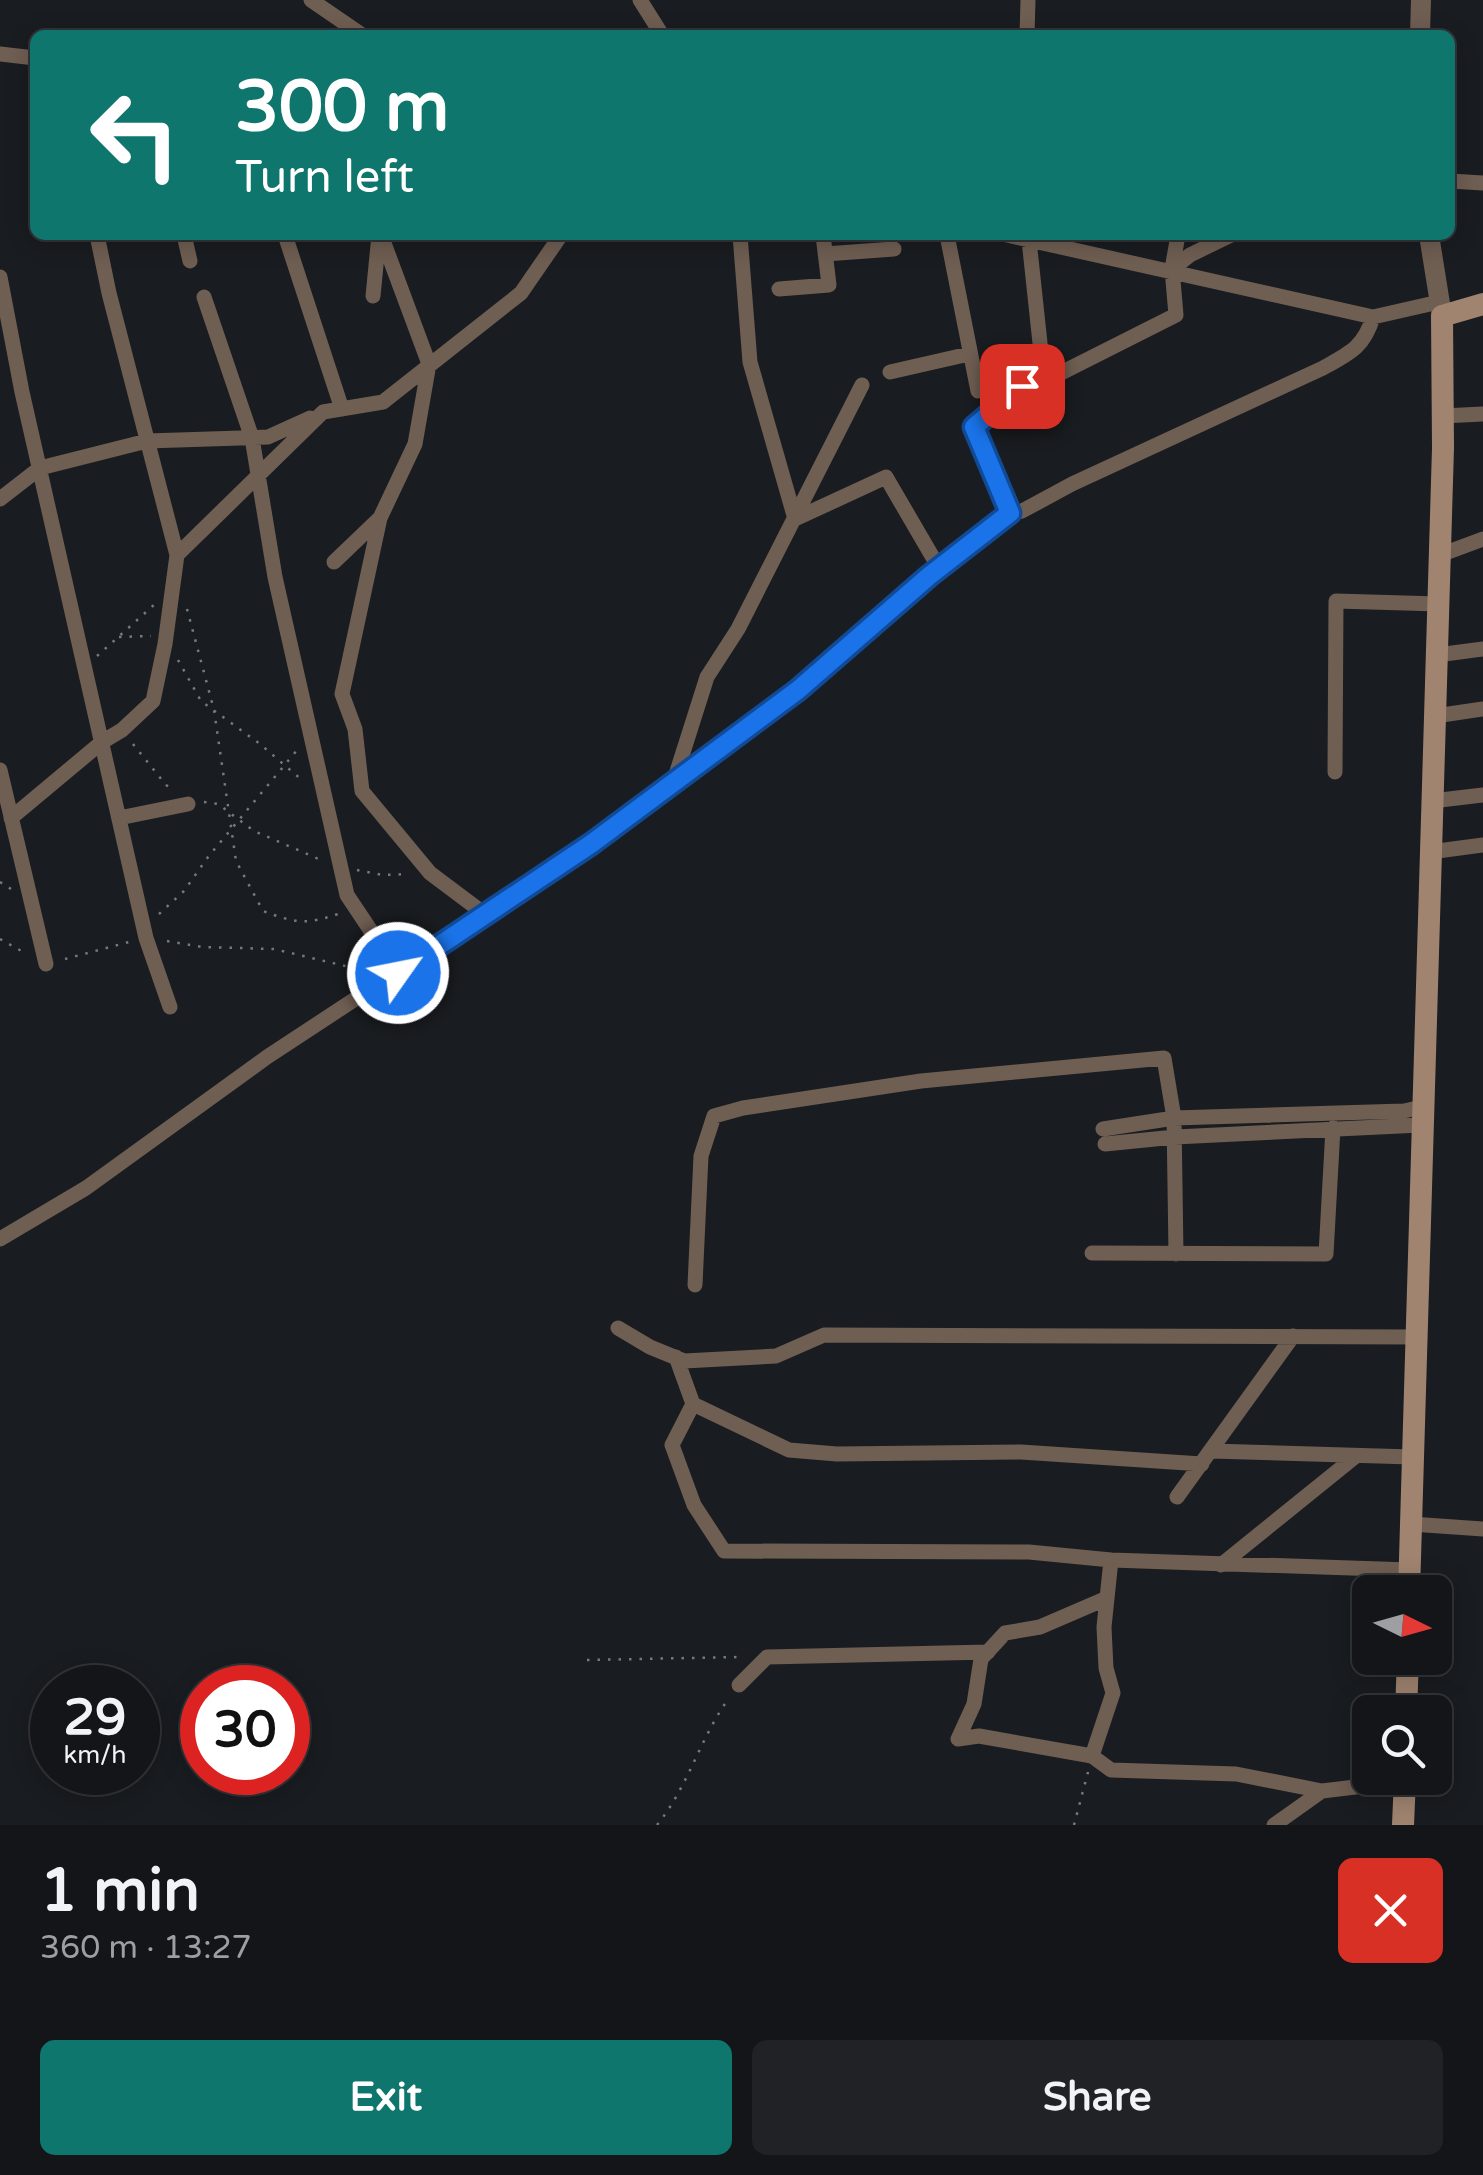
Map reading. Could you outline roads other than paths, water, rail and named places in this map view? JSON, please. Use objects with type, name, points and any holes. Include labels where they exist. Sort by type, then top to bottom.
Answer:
[{"type":"main road","points":[[1409,1575],[1439,604],[1441,309],[1483,304]]},
{"type":"main road","points":[[1404,1825],[1405,1795]]},
{"type":"street","points":[[640,0],[659,30]]},
{"type":"street","points":[[1026,30],[1028,0]]},
{"type":"street","points":[[1420,30],[1421,0]]},
{"type":"street","points":[[317,2],[355,30]]},
{"type":"street","points":[[0,54],[30,57]]},
{"type":"street","points":[[1455,181],[1483,183]]},
{"type":"street","points":[[11,818],[153,701],[165,644],[176,555],[98,240]]},
{"type":"street","points":[[185,240],[190,261]]},
{"type":"street","points":[[287,240],[342,409]]},
{"type":"street","points":[[373,296],[379,240]]},
{"type":"street","points":[[382,240],[429,364],[414,444],[380,518],[342,694],[355,729],[362,790],[430,873],[486,915]]},
{"type":"street","points":[[0,484],[40,468],[147,440],[268,437],[323,412],[383,402],[521,293],[558,240]]},
{"type":"street","points":[[740,240],[750,362],[795,519]]},
{"type":"street","points":[[779,289],[828,286],[824,240]]},
{"type":"street","points":[[948,240],[978,392]]},
{"type":"street","points":[[1019,240],[1043,371]]},
{"type":"street","points":[[1032,240],[1374,317],[1441,309],[1430,240]]},
{"type":"street","points":[[1043,371],[1053,376],[1176,315],[1172,270],[1177,240]]},
{"type":"street","points":[[1172,270],[1190,255],[1221,240]]},
{"type":"street","points":[[825,254],[894,249]]},
{"type":"street","points":[[0,277],[145,933],[170,1008]]},
{"type":"street","points":[[204,297],[252,438],[275,577],[347,895],[398,973]]},
{"type":"street","points":[[0,1239],[86,1188],[267,1057],[486,915],[673,784],[798,690],[939,568],[1010,513],[1022,511],[1072,484],[1324,368],[1355,350],[1368,336],[1374,317]]},
{"type":"street","points":[[890,372],[969,354]]},
{"type":"street","points":[[1010,513],[974,427],[1043,371]]},
{"type":"street","points":[[673,784],[707,678],[738,629],[862,385]]},
{"type":"street","points":[[176,555],[323,412]]},
{"type":"street","points":[[1442,416],[1483,414]]},
{"type":"street","points":[[0,499],[40,468]]},
{"type":"street","points":[[795,519],[886,477],[939,568]]},
{"type":"street","points":[[334,562],[380,518]]},
{"type":"street","points":[[1440,555],[1483,539]]},
{"type":"street","points":[[1336,772],[1336,601],[1439,604]]},
{"type":"street","points":[[1437,655],[1483,649]]},
{"type":"street","points":[[1435,716],[1483,709]]},
{"type":"street","points":[[0,770],[46,964]]},
{"type":"street","points":[[1432,801],[1483,795]]},
{"type":"street","points":[[119,818],[195,803]]},
{"type":"street","points":[[0,849],[17,844]]},
{"type":"street","points":[[1430,852],[1483,845]]},
{"type":"street","points":[[695,1286],[702,1156],[714,1116],[743,1108],[922,1081],[1164,1058],[1174,1118],[1176,1254]]},
{"type":"street","points":[[1421,1116],[1332,1128],[1104,1137],[1174,1118],[1421,1116]]},
{"type":"street","points":[[1092,1253],[1326,1254],[1332,1128]]},
{"type":"street","points":[[618,1328],[684,1361],[776,1356],[824,1334],[1415,1337]]},
{"type":"street","points":[[1177,1497],[1294,1336]]},
{"type":"street","points":[[676,1358],[693,1404],[789,1450],[836,1454],[1412,1457]]},
{"type":"street","points":[[693,1404],[672,1445],[694,1505],[724,1551],[1029,1552],[1352,1576]]},
{"type":"street","points":[[1221,1564],[1356,1456]]},
{"type":"street","points":[[1411,1524],[1483,1529]]},
{"type":"street","points":[[1092,1756],[1112,1693],[1106,1668],[1110,1560]]},
{"type":"street","points":[[1106,1599],[1040,1627],[1005,1633],[981,1660],[974,1704],[958,1739],[978,1736],[1092,1756],[1112,1770],[1236,1774],[1322,1792],[1352,1788]]},
{"type":"street","points":[[739,1685],[767,1657],[988,1652]]},
{"type":"street","points":[[1274,1825],[1322,1792]]}]
